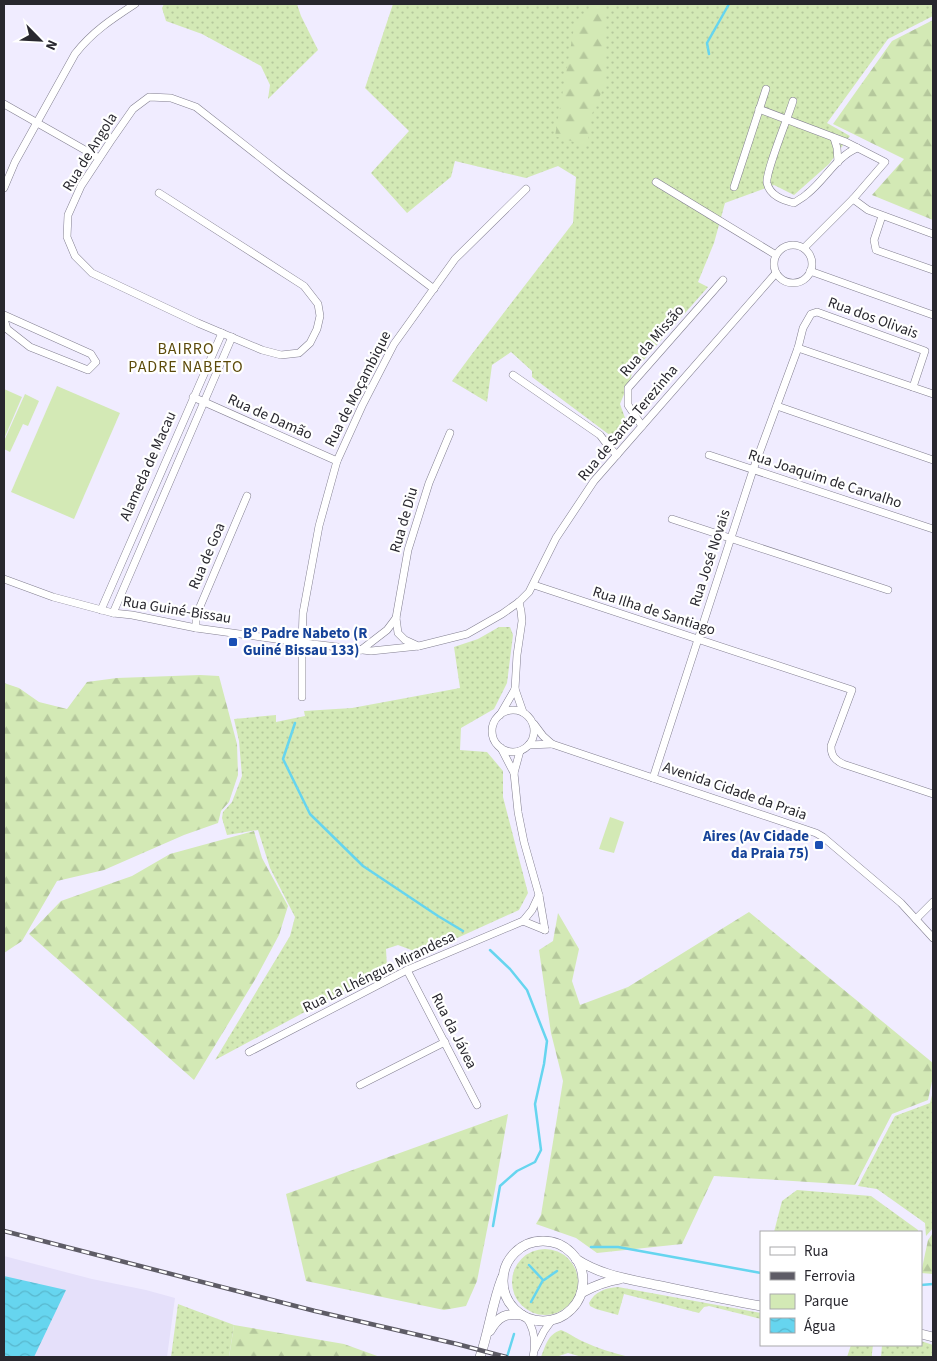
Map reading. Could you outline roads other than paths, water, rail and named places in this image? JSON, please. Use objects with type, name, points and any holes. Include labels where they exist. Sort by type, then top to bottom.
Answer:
[{"type":"street","points":[[4,188],[15,162],[75,54],[106,23],[135,4]]},
{"type":"street","points":[[734,187],[766,89]]},
{"type":"street","name":"Rua de Angola","points":[[158,193],[304,286],[318,304],[320,316],[317,329],[310,343],[299,353],[281,355],[262,350],[198,323],[92,273],[75,256],[67,237],[68,215],[81,186],[133,109],[149,97],[171,98],[196,107],[434,289]]},
{"type":"street","points":[[794,101],[768,175],[767,182],[772,193],[782,200],[794,203],[808,194],[850,151],[858,148]]},
{"type":"street","points":[[4,104],[99,158]]},
{"type":"street","points":[[759,109],[858,148],[885,162],[853,199],[804,248]]},
{"type":"street","points":[[834,138],[838,162]]},
{"type":"street","points":[[656,182],[776,255]]},
{"type":"street","name":"Rua de Moçambique","points":[[302,697],[303,613],[319,526],[337,461],[362,406],[394,344],[455,259],[526,189]]},
{"type":"street","points":[[853,199],[868,210],[933,234]]},
{"type":"street","points":[[882,216],[874,240],[876,250],[933,270]]},
{"type":"street","points":[[790,245],[804,248],[809,254],[811,261],[810,271],[802,280],[795,282],[781,279],[776,273],[774,266],[776,255],[783,247],[790,245]]},
{"type":"street","points":[[810,271],[933,315]]},
{"type":"street","name":"Rua de Santa Terezinha","points":[[519,602],[534,585],[556,538],[594,481],[776,273]]},
{"type":"street","name":"Rua da Missão","points":[[642,426],[628,405],[628,388],[723,280]]},
{"type":"street","name":"Rua dos Olivais","points":[[798,348],[803,328],[810,314],[817,312],[925,351],[913,387]]},
{"type":"street","points":[[4,317],[92,354],[96,362],[88,370],[30,347],[7,329],[4,317]]},
{"type":"street","name":"Alameda de Macau","points":[[101,610],[222,332]]},
{"type":"street","name":"Alameda de Macau","points":[[113,613],[232,337]]},
{"type":"street","points":[[798,348],[933,394]]},
{"type":"street","name":"Rua José Novais","points":[[653,778],[753,470],[798,348]]},
{"type":"street","points":[[513,375],[600,435],[617,455]]},
{"type":"street","name":"Rua de Damão","points":[[193,397],[337,461]]},
{"type":"street","points":[[777,406],[933,460]]},
{"type":"street","name":"Rua de Diu","points":[[396,618],[408,550],[428,483],[450,433]]},
{"type":"street","name":"Rua Joaquim de Carvalho","points":[[709,455],[933,529]]},
{"type":"street","name":"Rua de Goa","points":[[196,628],[196,616],[247,496]]},
{"type":"street","points":[[672,519],[888,590]]},
{"type":"street","name":"Rua Guiné-Bissau","points":[[4,579],[53,597],[113,613],[196,628],[371,651],[418,646],[466,634],[519,602]]},
{"type":"street","name":"Rua Ilha de Santiago","points":[[534,585],[852,690],[832,746],[831,752],[833,757],[843,764],[933,794]]},
{"type":"street","points":[[519,602],[522,621],[517,654],[515,689],[523,712]]},
{"type":"street","points":[[396,618],[398,633],[405,640],[418,646]]},
{"type":"street","points":[[361,650],[387,630],[396,618]]},
{"type":"street","points":[[514,773],[501,748],[493,738],[492,730],[494,722],[515,689]]},
{"type":"street","points":[[500,715],[507,711],[523,712],[534,724],[534,733],[529,745],[520,751],[512,752],[501,748]]},
{"type":"street","name":"Avenida Cidade da Praia","points":[[534,724],[542,736],[552,744],[816,833],[901,903],[933,938]]},
{"type":"street","name":"Avenida Cidade da Praia","points":[[529,745],[552,744]]},
{"type":"street","points":[[520,751],[514,773],[518,812],[524,842],[539,895],[545,930],[523,921],[532,910],[539,895]]},
{"type":"street","points":[[916,919],[933,902]]},
{"type":"street","name":"Rua La Lhéngua Mirandesa","points":[[249,1052],[408,970],[523,921]]},
{"type":"street","name":"Rua da Jávea","points":[[408,970],[476,1105]]},
{"type":"street","points":[[360,1085],[445,1042]]},
{"type":"street","points":[[480,1357],[504,1273],[515,1253],[528,1244],[543,1241],[558,1244],[571,1253],[582,1272],[583,1279],[581,1293],[572,1309],[563,1316],[543,1321],[513,1314],[500,1318],[495,1322],[487,1335]]},
{"type":"street","points":[[576,1259],[592,1268],[628,1279],[760,1306]]},
{"type":"street","points":[[504,1273],[503,1281],[506,1297],[510,1305],[531,1324],[533,1330],[533,1357]]},
{"type":"street","points":[[581,1293],[597,1284],[611,1280],[628,1279]]},
{"type":"street","points":[[534,1349],[552,1320]]},
{"type":"water","points":[[4,1276],[66,1290],[34,1357],[4,1357]]},
{"type":"waterway","points":[[709,54],[707,43],[729,4]]},
{"type":"waterway","points":[[295,723],[283,759],[310,814],[363,866],[463,931]]},
{"type":"waterway","points":[[490,950],[510,969],[527,990],[547,1041],[535,1104],[541,1150],[535,1162],[517,1171],[500,1186],[493,1226]]},
{"type":"waterway","points":[[591,1247],[618,1247],[760,1273]]},
{"type":"waterway","points":[[529,1265],[543,1280],[531,1302]]},
{"type":"waterway","points":[[544,1280],[557,1271]]},
{"type":"waterway","points":[[922,1285],[933,1284]]},
{"type":"waterway","points":[[507,1357],[514,1334]]},
{"type":"railway","points":[[4,1231],[315,1311],[506,1357]]},
{"type":"place","name":"Bº Padre Nabeto (R Guiné Bissau 133)","points":[[233,642]]},
{"type":"place","name":"Aires (Av Cidade da Praia 75)","points":[[819,845]]},
{"type":"district","name":"BAIRRO PADRE NABETO","points":[[186,358]]}]
